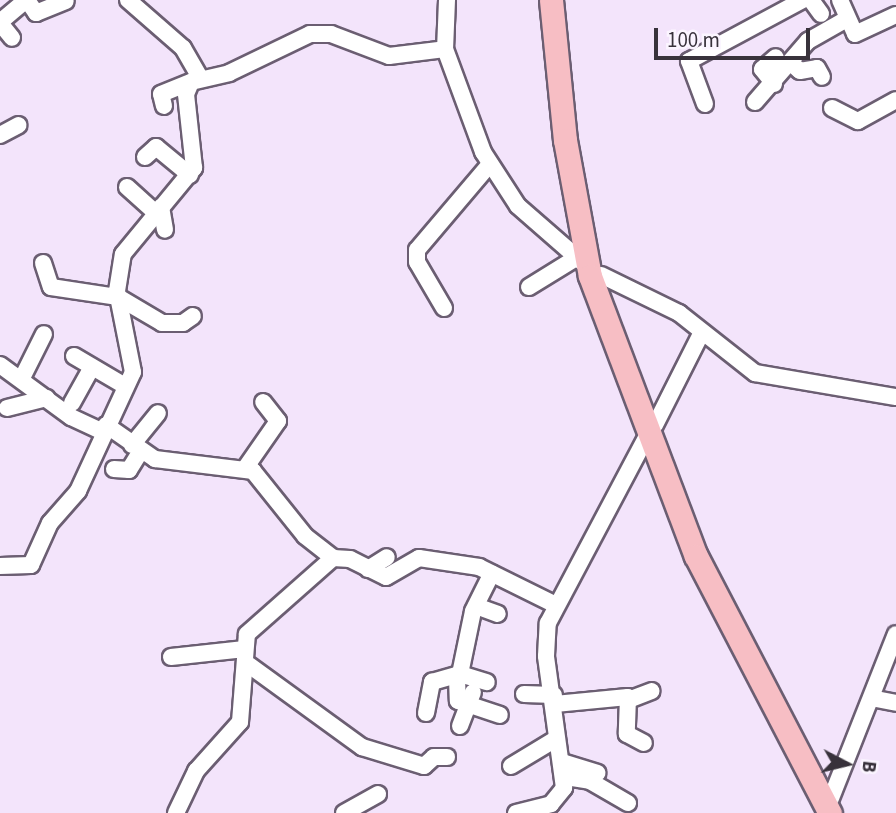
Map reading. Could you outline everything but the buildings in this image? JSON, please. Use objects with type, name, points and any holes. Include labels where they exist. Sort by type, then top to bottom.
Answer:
[{"type":"highway","points":[[551,0],[588,267],[651,431],[767,683],[830,809]]},
{"type":"highway","points":[[562,0],[573,160]]},
{"type":"street","points":[[27,0],[36,13],[66,1]]},
{"type":"street","points":[[0,7],[27,0]]},
{"type":"street","points":[[12,38],[0,23],[27,0]]},
{"type":"street","points":[[0,566],[32,565],[50,523],[78,491],[134,361],[118,297],[122,254],[190,175],[197,147],[187,102],[196,80],[183,48],[128,0]]},
{"type":"street","points":[[447,0],[445,49],[490,164],[518,206],[588,267],[670,308],[755,373],[896,397]]},
{"type":"street","points":[[705,104],[687,69],[689,61],[803,0]]},
{"type":"street","points":[[811,0],[821,14]]},
{"type":"street","points":[[840,0],[845,20],[855,34],[895,16]]},
{"type":"street","points":[[755,102],[774,84],[783,60],[808,41],[845,20]]},
{"type":"street","points":[[164,106],[162,94],[196,80],[229,73],[310,34],[331,34],[389,56],[445,49]]},
{"type":"street","points":[[783,60],[800,71],[817,68],[822,77]]},
{"type":"street","points":[[832,108],[858,121],[896,100]]},
{"type":"street","points":[[0,135],[19,125]]},
{"type":"street","points":[[145,157],[156,147],[190,175]]},
{"type":"street","points":[[444,308],[417,262],[417,250],[490,164]]},
{"type":"street","points":[[127,187],[159,210],[165,230]]},
{"type":"street","points":[[124,224],[136,235]]},
{"type":"street","points":[[43,263],[51,287],[118,297],[162,323],[183,323],[193,316]]},
{"type":"street","points":[[529,287],[588,267]]},
{"type":"street","points":[[516,813],[551,804],[565,770],[556,739],[555,699],[545,640],[554,604],[651,431],[702,332]]},
{"type":"street","points":[[23,378],[44,334]]},
{"type":"street","points":[[74,356],[125,386]]},
{"type":"street","points":[[0,365],[23,378],[47,398],[164,461],[246,467],[333,558],[393,577],[428,558],[492,573],[554,604]]},
{"type":"street","points":[[72,403],[92,367]]},
{"type":"street","points":[[7,408],[47,398]]},
{"type":"street","points":[[246,467],[278,421],[262,402]]},
{"type":"street","points":[[114,469],[129,470],[137,448],[158,413]]},
{"type":"street","points":[[368,569],[387,557]]},
{"type":"street","points":[[183,810],[196,771],[240,722],[249,665],[246,649],[252,627],[333,558]]},
{"type":"street","points":[[492,573],[475,606],[456,699],[471,698],[500,715]]},
{"type":"street","points":[[475,606],[498,614]]},
{"type":"street","points":[[830,809],[896,634]]},
{"type":"street","points":[[170,657],[246,649]]},
{"type":"street","points":[[249,665],[362,747],[424,766],[434,757],[447,757]]},
{"type":"street","points":[[426,713],[432,682],[459,676],[487,682]]},
{"type":"street","points":[[524,694],[555,699],[631,699],[652,691]]},
{"type":"street","points":[[460,726],[471,698]]},
{"type":"street","points":[[871,698],[896,703]]},
{"type":"street","points":[[631,699],[627,734],[644,743]]},
{"type":"street","points":[[511,766],[556,739]]},
{"type":"street","points":[[565,770],[597,772]]},
{"type":"street","points":[[565,770],[628,803]]},
{"type":"street","points":[[344,813],[378,794]]}]
